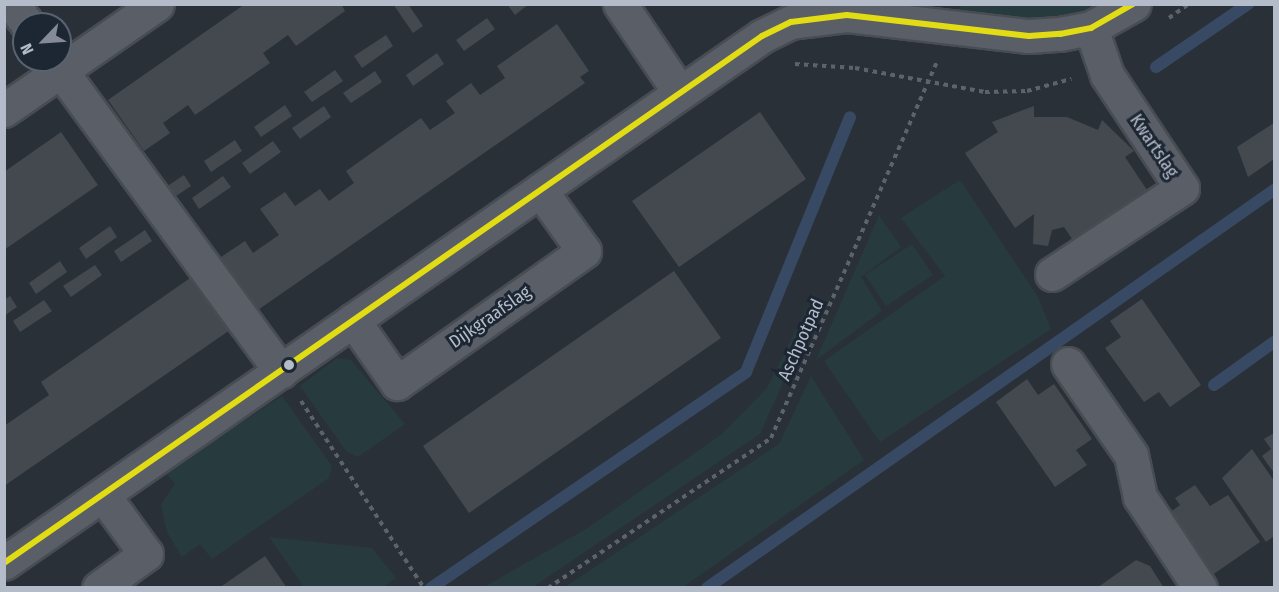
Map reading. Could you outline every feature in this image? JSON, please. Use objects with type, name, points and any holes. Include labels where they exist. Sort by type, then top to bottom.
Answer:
[{"type":"street","points":[[72,57],[157,4]]},
{"type":"street","points":[[620,4],[680,93]]},
{"type":"street","points":[[4,563],[680,93],[791,22],[847,15],[1029,36],[1091,28],[1134,4]]},
{"type":"street","name":"Kwartslag","points":[[1052,274],[1182,188],[1102,63],[1091,28]]},
{"type":"street","points":[[4,110],[50,72]]},
{"type":"street","points":[[61,72],[281,371]]},
{"type":"street","name":"Dijkgraafslag","points":[[353,320],[397,383],[584,251],[540,190]]},
{"type":"street","points":[[1068,364],[1131,455],[1140,497],[1200,588]]},
{"type":"street","points":[[99,588],[146,555],[103,495]]},
{"type":"path","name":"Aschpotpad","points":[[548,588],[771,438],[952,27]]},
{"type":"path","points":[[789,64],[855,68],[927,85],[1027,91],[1059,85],[1102,63]]},
{"type":"path","points":[[281,371],[401,549],[424,588]]},
{"type":"green space","points":[[966,4],[1100,5],[1078,15],[1029,18],[955,10]]},
{"type":"green space","points":[[960,180],[1038,297],[1051,329],[880,442],[824,361],[945,276],[901,218]]},
{"type":"green space","points":[[879,215],[901,247],[861,277],[882,311],[816,360]]},
{"type":"green space","points":[[912,244],[933,275],[886,306],[865,275]]},
{"type":"green space","points":[[819,302],[760,434],[533,587],[484,587],[586,529],[722,434],[767,388],[808,306]]},
{"type":"green space","points":[[337,358],[351,360],[405,424],[358,457],[346,451],[300,386]]},
{"type":"green space","points":[[811,376],[864,460],[683,587],[565,587],[779,444]]},
{"type":"green space","points":[[282,396],[332,466],[329,478],[212,559],[200,544],[182,557],[167,532],[161,505],[175,483],[164,473]]},
{"type":"green space","points":[[269,537],[372,548],[396,578],[383,587],[304,587]]},
{"type":"building","points":[[245,4],[341,4],[345,11],[296,46],[288,35],[263,53],[270,63],[195,115],[188,105],[163,123],[170,133],[144,151],[108,100]]},
{"type":"building","points":[[393,4],[408,4],[423,26],[413,33]]},
{"type":"building","points":[[507,4],[529,4],[515,15]]},
{"type":"building","points":[[487,18],[495,29],[464,51],[456,40]]},
{"type":"building","points":[[557,24],[589,71],[580,77],[585,83],[255,312],[218,259],[245,241],[253,253],[279,235],[260,209],[285,192],[295,206],[320,189],[329,201],[354,183],[346,171],[421,118],[430,130],[455,113],[446,101],[471,83],[480,95],[505,78],[497,66]]},
{"type":"building","points":[[386,35],[393,46],[362,68],[354,56]]},
{"type":"building","points":[[437,53],[444,64],[413,86],[406,75]]},
{"type":"building","points":[[335,70],[343,81],[312,102],[304,92]]},
{"type":"building","points":[[375,71],[382,82],[351,103],[343,93]]},
{"type":"building","points":[[285,105],[292,116],[261,137],[254,127]]},
{"type":"building","points":[[324,106],[331,117],[300,139],[292,128]]},
{"type":"building","points":[[1034,106],[1034,117],[1067,117],[1098,130],[1102,120],[1134,151],[1125,157],[1147,190],[1072,239],[1064,227],[1052,230],[1048,246],[1033,244],[1034,214],[1015,228],[965,153],[998,132],[992,122]]},
{"type":"building","points":[[760,112],[806,179],[679,267],[632,201]]},
{"type":"building","points":[[1274,123],[1274,159],[1248,177],[1237,147]]},
{"type":"building","points":[[61,132],[98,185],[4,250],[4,172]]},
{"type":"building","points":[[235,140],[242,151],[211,172],[204,161]]},
{"type":"building","points":[[273,141],[281,152],[250,174],[242,163]]},
{"type":"building","points":[[184,175],[191,186],[170,200],[163,189]]},
{"type":"building","points":[[223,176],[231,187],[199,209],[192,198]]},
{"type":"building","points":[[110,226],[117,237],[86,259],[79,248]]},
{"type":"building","points":[[145,230],[152,241],[121,262],[114,251]]},
{"type":"building","points":[[60,261],[67,272],[36,294],[29,283]]},
{"type":"building","points":[[95,265],[102,275],[71,297],[63,286]]},
{"type":"building","points":[[674,271],[721,338],[469,513],[423,446]]},
{"type":"building","points":[[193,276],[230,330],[4,486],[4,426],[49,395],[41,382]]},
{"type":"building","points":[[10,296],[17,307],[4,316],[4,300]]},
{"type":"building","points":[[1142,299],[1201,385],[1170,407],[1159,392],[1144,402],[1105,348],[1121,337],[1110,321]]},
{"type":"building","points":[[44,300],[52,311],[20,332],[13,321]]},
{"type":"building","points":[[1027,379],[1038,395],[1054,384],[1092,439],[1076,450],[1087,465],[1055,487],[996,402]]},
{"type":"building","points":[[1274,433],[1274,473],[1262,456],[1271,449],[1264,439]]},
{"type":"building","points":[[1252,449],[1274,481],[1274,536],[1266,542],[1222,478]]},
{"type":"building","points":[[1195,485],[1210,506],[1228,495],[1260,542],[1205,580],[1162,518],[1180,505],[1175,498]]},
{"type":"building","points":[[265,556],[287,588],[219,588]]},
{"type":"building","points":[[1136,560],[1150,566],[1164,588],[1097,588]]},
{"type":"waterway","points":[[1156,67],[1248,4]]},
{"type":"waterway","points":[[431,588],[746,372],[850,117]]},
{"type":"waterway","points":[[707,588],[1274,190]]},
{"type":"waterway","points":[[1214,385],[1274,342]]},
{"type":"transit line","points":[[4,563],[762,36],[791,22],[847,15],[1029,36],[1060,34],[1091,28],[1133,4]]}]
